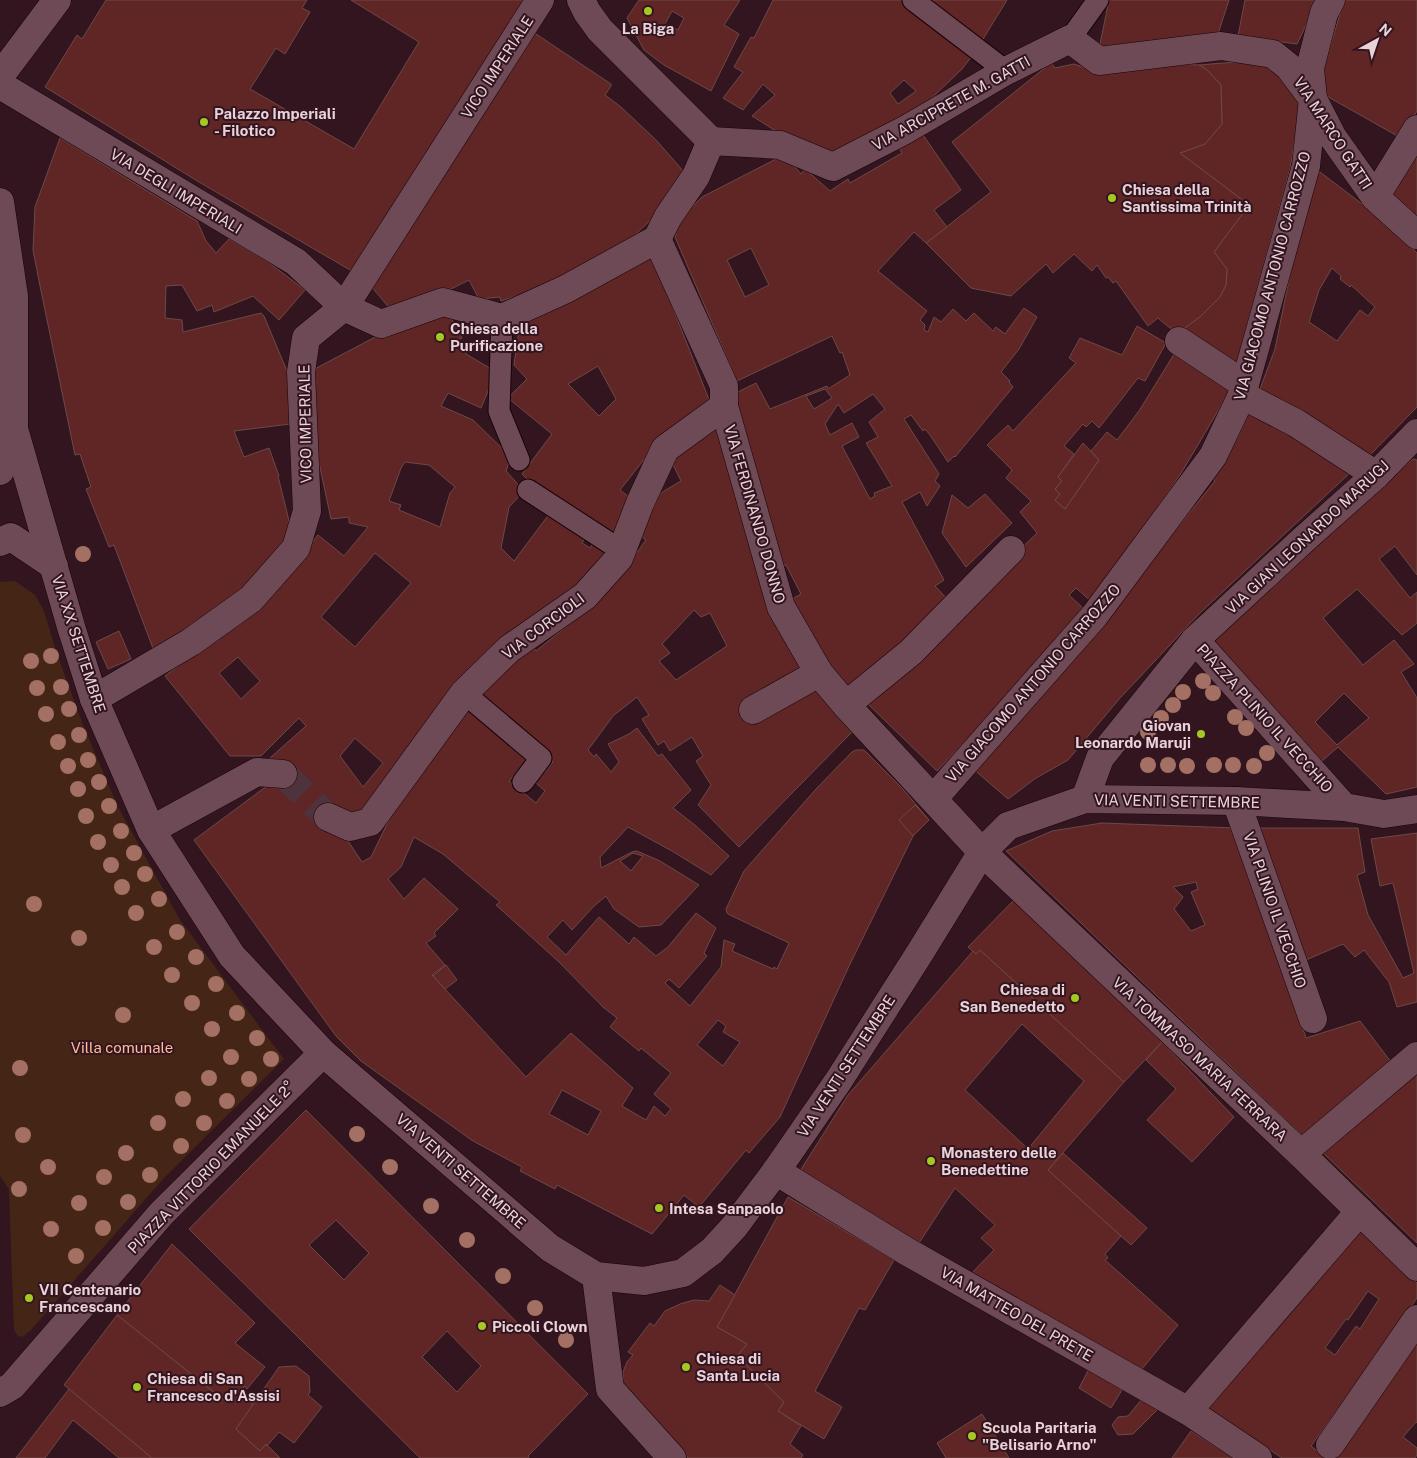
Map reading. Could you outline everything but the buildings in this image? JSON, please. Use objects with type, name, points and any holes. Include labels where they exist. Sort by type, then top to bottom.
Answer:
[{"type":"street","points":[[0,76],[57,0]]},
{"type":"street","name":"VICO IMPERIALE","points":[[94,700],[191,642],[251,599],[296,548],[307,511],[300,372],[306,338],[344,307],[540,0]]},
{"type":"street","points":[[502,318],[566,289],[657,239],[668,217],[696,176],[712,140],[600,30],[581,0]]},
{"type":"street","points":[[1313,99],[1310,68],[1324,13],[1331,0]]},
{"type":"street","name":"VIA ARCIPRETE M. GATTI","points":[[712,140],[780,145],[833,167],[905,130],[1006,71],[1070,39]]},
{"type":"street","name":"VIA MARCO GATTI","points":[[1070,39],[1099,61],[1221,46],[1273,54],[1289,67],[1313,99],[1332,136],[1375,197],[1417,235]]},
{"type":"street","name":"VIA DEGLI IMPERIALI","points":[[0,85],[296,262],[344,307],[381,324],[443,302],[502,318]]},
{"type":"street","name":"VIA GIACOMO ANTONIO CARROZZO","points":[[934,798],[1095,615],[1213,456],[1243,390],[1306,166],[1313,99]]},
{"type":"street","points":[[1375,197],[1417,130]]},
{"type":"street","name":"VIA XX SETTEMBRE","points":[[0,202],[14,296],[7,425],[54,566],[94,700],[151,830],[232,956],[323,1053]]},
{"type":"street","name":"VIA FERDINANDO DONNO","points":[[657,239],[724,386],[724,406],[781,607],[819,673],[846,705],[982,852]]},
{"type":"street","points":[[1179,341],[1243,390],[1376,475]]},
{"type":"street","name":"VIA CORCIOLI","points":[[328,817],[350,827],[370,822],[464,693],[509,649],[585,596],[619,558],[640,503],[665,449],[724,406]]},
{"type":"street","points":[[0,471],[7,425]]},
{"type":"street","name":"VIA GIAN LEONARDO MARUGJ","points":[[1196,640],[1376,475],[1417,433]]},
{"type":"street","points":[[0,542],[11,537],[54,566]]},
{"type":"street","points":[[846,705],[911,652],[1011,550]]},
{"type":"street","name":"PIAZZA PLINIO IL VECCHIO","points":[[1085,799],[1100,758],[1196,640],[1344,807]]},
{"type":"street","points":[[753,710],[819,673]]},
{"type":"street","points":[[151,830],[257,772],[283,774]]},
{"type":"street","name":"VIA VENTI SETTEMBRE","points":[[323,1053],[550,1248],[596,1276],[644,1281],[683,1273],[712,1252],[734,1227],[776,1171],[839,1080],[982,852],[1008,826],[1085,799],[1236,802],[1344,807],[1384,814],[1417,809]]},
{"type":"street","name":"VIA PLINIO IL VECCHIO","points":[[1236,802],[1313,1019]]},
{"type":"street","name":"VIA TOMMASO MARIA FERRARA","points":[[982,852],[1301,1154],[1417,1267]]},
{"type":"street","name":"PIAZZA VITTORIO EMANUELE 2°","points":[[0,1393],[12,1386],[161,1214],[323,1053]]},
{"type":"street","points":[[1301,1154],[1417,1056]]},
{"type":"street","name":"VIA MATTEO DEL PRETE","points":[[776,1171],[906,1252],[1188,1411],[1258,1458]]},
{"type":"street","points":[[1188,1411],[1360,1211]]},
{"type":"street","points":[[596,1276],[610,1389],[672,1458]]},
{"type":"street","points":[[1330,1444],[1417,1318]]},
{"type":"lane","points":[[913,0],[1006,71]]},
{"type":"lane","points":[[1070,39],[1098,0]]},
{"type":"lane","points":[[502,318],[499,412],[519,460]]},
{"type":"lane","points":[[528,490],[622,551]]},
{"type":"lane","points":[[464,693],[541,758],[523,782]]},
{"type":"green space","name":"Villa comunale","points":[[15,581],[35,595],[44,611],[55,648],[83,725],[118,807],[180,920],[284,1059],[164,1178],[30,1331],[22,1337],[18,1336],[14,1330],[9,1189],[0,1176],[0,582]]},
{"type":"tunnel","points":[[283,774],[328,817]]},
{"type":"place","name":"La Biga","points":[[648,11]]},
{"type":"place","name":"Palazzo Imperiali - Filotico","points":[[204,122]]},
{"type":"place","name":"Chiesa della Santissima Trinità","points":[[1112,198]]},
{"type":"place","name":"Chiesa della Purificazione","points":[[440,337]]},
{"type":"place","name":"Giovan Leonardo Maruji","points":[[1201,734]]},
{"type":"place","name":"Chiesa di San Benedetto","points":[[1075,998]]},
{"type":"place","name":"Monastero delle Benedettine","points":[[931,1161]]},
{"type":"place","name":"Intesa Sanpaolo","points":[[659,1208]]},
{"type":"place","name":"VII Centenario Francescano","points":[[29,1298]]},
{"type":"place","name":"Piccoli Clown","points":[[482,1326]]},
{"type":"place","name":"Chiesa di Santa Lucia","points":[[686,1367]]},
{"type":"place","name":"Chiesa di San Francesco d'Assisi","points":[[137,1387]]},
{"type":"place","name":"Scuola Paritaria \"Belisario Arno\"","points":[[972,1436]]}]
